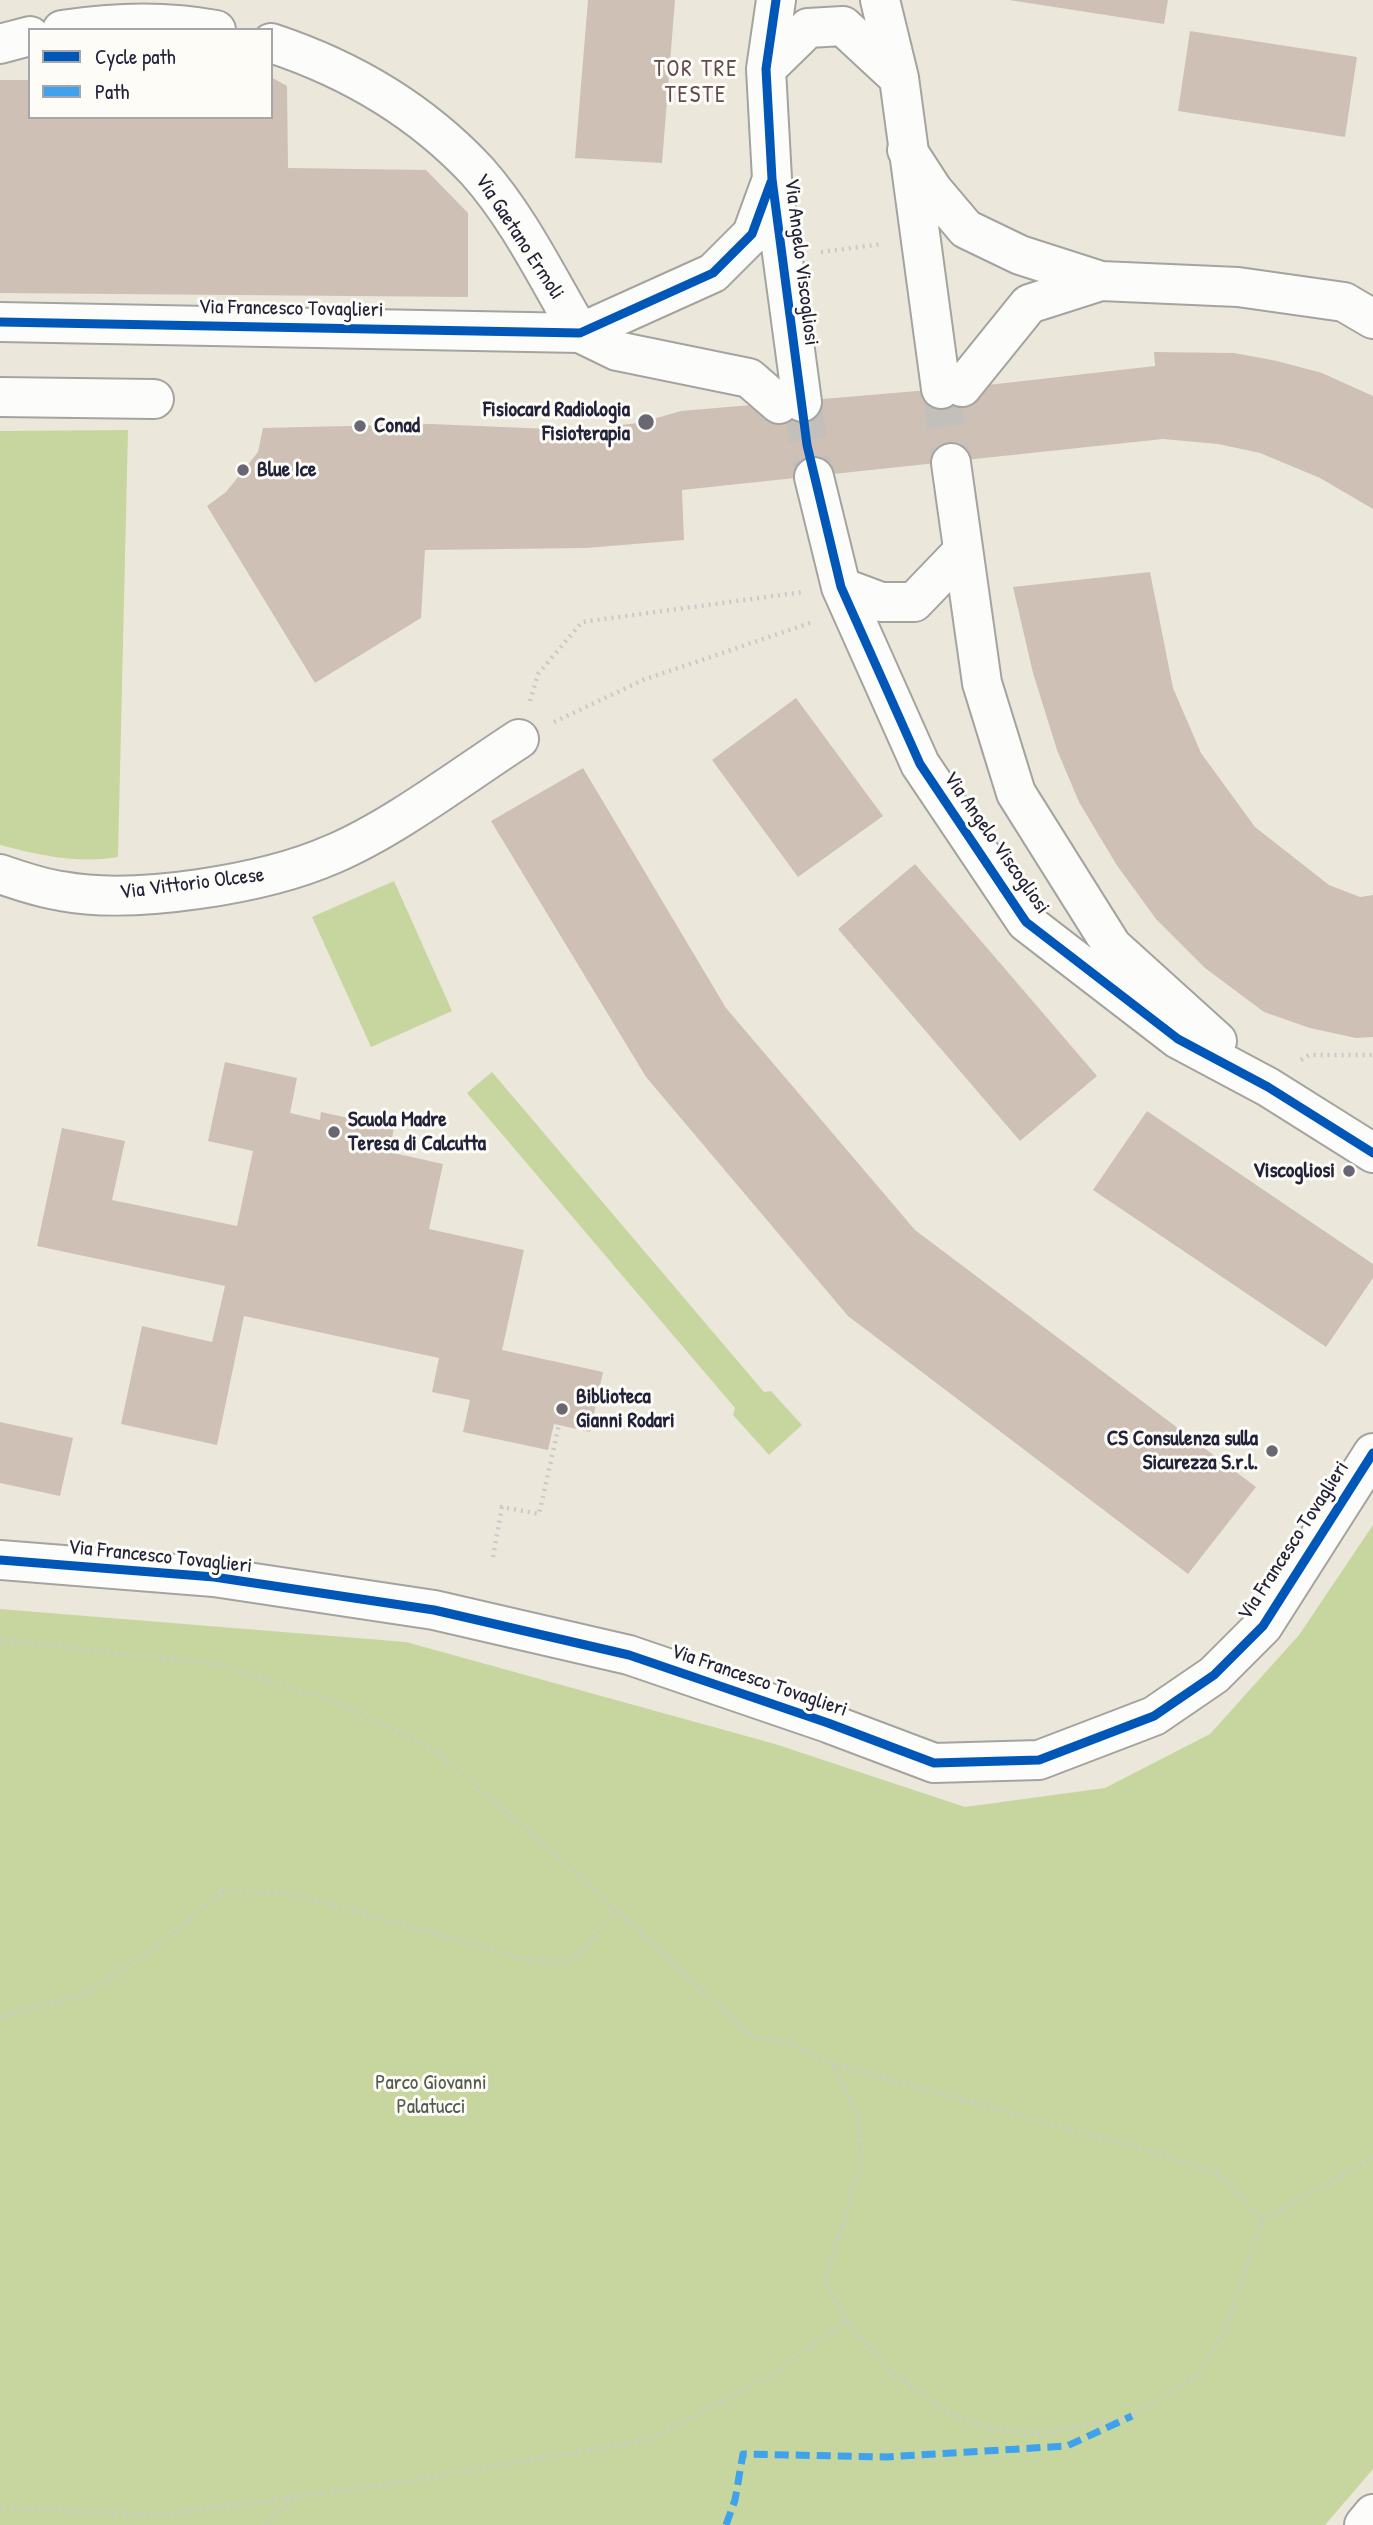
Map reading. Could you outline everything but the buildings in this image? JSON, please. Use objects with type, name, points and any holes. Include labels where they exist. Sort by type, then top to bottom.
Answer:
[{"type":"street","name":"Via Angelo Viscogliosi","points":[[580,333],[617,351],[749,378],[790,403],[783,257],[772,179],[766,69],[776,0]]},
{"type":"street","points":[[880,0],[899,78],[920,239],[951,388],[1029,304],[1101,281]]},
{"type":"street","points":[[78,28],[126,22],[180,24],[204,28]]},
{"type":"street","points":[[766,69],[808,28],[843,26],[899,78]]},
{"type":"street","points":[[0,44],[28,37]]},
{"type":"street","name":"Via Gaetano Ermoli","points":[[273,44],[308,55],[368,84],[412,113],[449,144],[478,173],[507,212],[580,333]]},
{"type":"street","points":[[907,150],[933,190],[966,229],[1020,255],[1101,281],[1238,287],[1344,302],[1373,319]]},
{"type":"street","points":[[580,333],[713,273],[752,234],[772,179]]},
{"type":"street","name":"Via Francesco Tovaglieri","points":[[0,322],[580,333]]},
{"type":"street","points":[[0,397],[154,398]]},
{"type":"street","name":"Via Angelo Viscogliosi","points":[[951,463],[982,682],[1016,793],[1112,946],[1268,1087]]},
{"type":"street","name":"Via Angelo Viscogliosi","points":[[814,477],[846,598],[919,764],[1026,922],[1178,1039],[1268,1087],[1373,1153]]},
{"type":"street","points":[[846,598],[914,602],[963,551]]},
{"type":"street","name":"Via Vittorio Olcese","points":[[0,874],[63,892],[136,894],[225,884],[291,869],[361,841],[519,739]]},
{"type":"street","name":"Via Francesco Tovaglieri","points":[[0,1560],[214,1577],[434,1610],[629,1655],[828,1723],[934,1763],[1039,1760],[1154,1716],[1214,1675],[1263,1626],[1373,1453]]},
{"type":"street","points":[[1364,2525],[1373,2514]]},
{"type":"path","points":[[783,257],[920,239]]},
{"type":"path","points":[[519,739],[538,674],[582,622],[846,598]]},
{"type":"path","points":[[519,739],[643,680],[846,598]]},
{"type":"path","points":[[1268,1087],[1309,1055],[1373,1055]]},
{"type":"path","points":[[494,1557],[502,1507],[540,1514],[559,1425]]},
{"type":"path","points":[[0,1640],[222,1665],[335,1702],[435,1751],[617,1910],[750,2035],[789,2043],[834,2064],[1199,2167],[1220,2175],[1262,2220]]},
{"type":"path","points":[[0,2017],[88,1993],[173,1934],[222,1892],[285,1892],[533,1961],[570,1962],[617,1910]]},
{"type":"path","points":[[834,2064],[859,2117],[861,2163],[825,2282],[847,2320],[889,2370],[944,2411],[989,2429],[1043,2434],[1132,2416],[1199,2374],[1225,2331],[1262,2220],[1373,2158]]},
{"type":"path","points":[[0,2508],[157,2515],[394,2484],[650,2439],[774,2374],[847,2320]]},
{"type":"path","points":[[266,2525],[297,2496]]},
{"type":"green space","points":[[128,430],[118,857],[73,859],[0,845],[0,431]]},
{"type":"green space","points":[[394,881],[452,1011],[371,1047],[312,917]]},
{"type":"green space","points":[[492,1072],[764,1392],[771,1391],[802,1425],[769,1455],[733,1415],[735,1408],[467,1093]]},
{"type":"green space","name":"Parco Giovanni Palatucci","points":[[1373,1525],[1373,2469],[1325,2525],[0,2525],[0,1609],[406,1642],[775,1744],[965,1807],[1105,1788],[1210,1734],[1299,1635]]},
{"type":"tunnel","points":[[941,389],[951,463]]},
{"type":"tunnel","points":[[802,402],[814,477]]},
{"type":"marked path","points":[[726,2525],[735,2500],[743,2454],[886,2457],[1067,2446],[1132,2416]]},
{"type":"cycle path","points":[[776,0],[766,69],[772,179],[807,445],[841,587],[920,764],[1026,922],[1178,1039],[1268,1087],[1373,1153]]},
{"type":"cycle path","points":[[0,322],[580,333],[713,273],[752,234],[771,182]]},
{"type":"cycle path","points":[[0,1560],[214,1577],[434,1610],[629,1655],[828,1723],[934,1763],[1039,1760],[1154,1716],[1214,1675],[1263,1626],[1373,1453]]},
{"type":"place","name":"Fisiocard Radiologia Fisioterapia","points":[[646,422]]},
{"type":"place","name":"Conad","points":[[360,426]]},
{"type":"place","name":"Blue Ice","points":[[243,470]]},
{"type":"place","name":"Scuola Madre Teresa di Calcutta","points":[[334,1132]]},
{"type":"place","name":"Viscogliosi","points":[[1349,1171]]},
{"type":"place","name":"Biblioteca Gianni Rodari","points":[[562,1409]]},
{"type":"place","name":"CS Consulenza sulla Sicurezza S.r.l.","points":[[1272,1451]]},
{"type":"district","name":"TOR TRE TESTE","points":[[696,83]]}]
